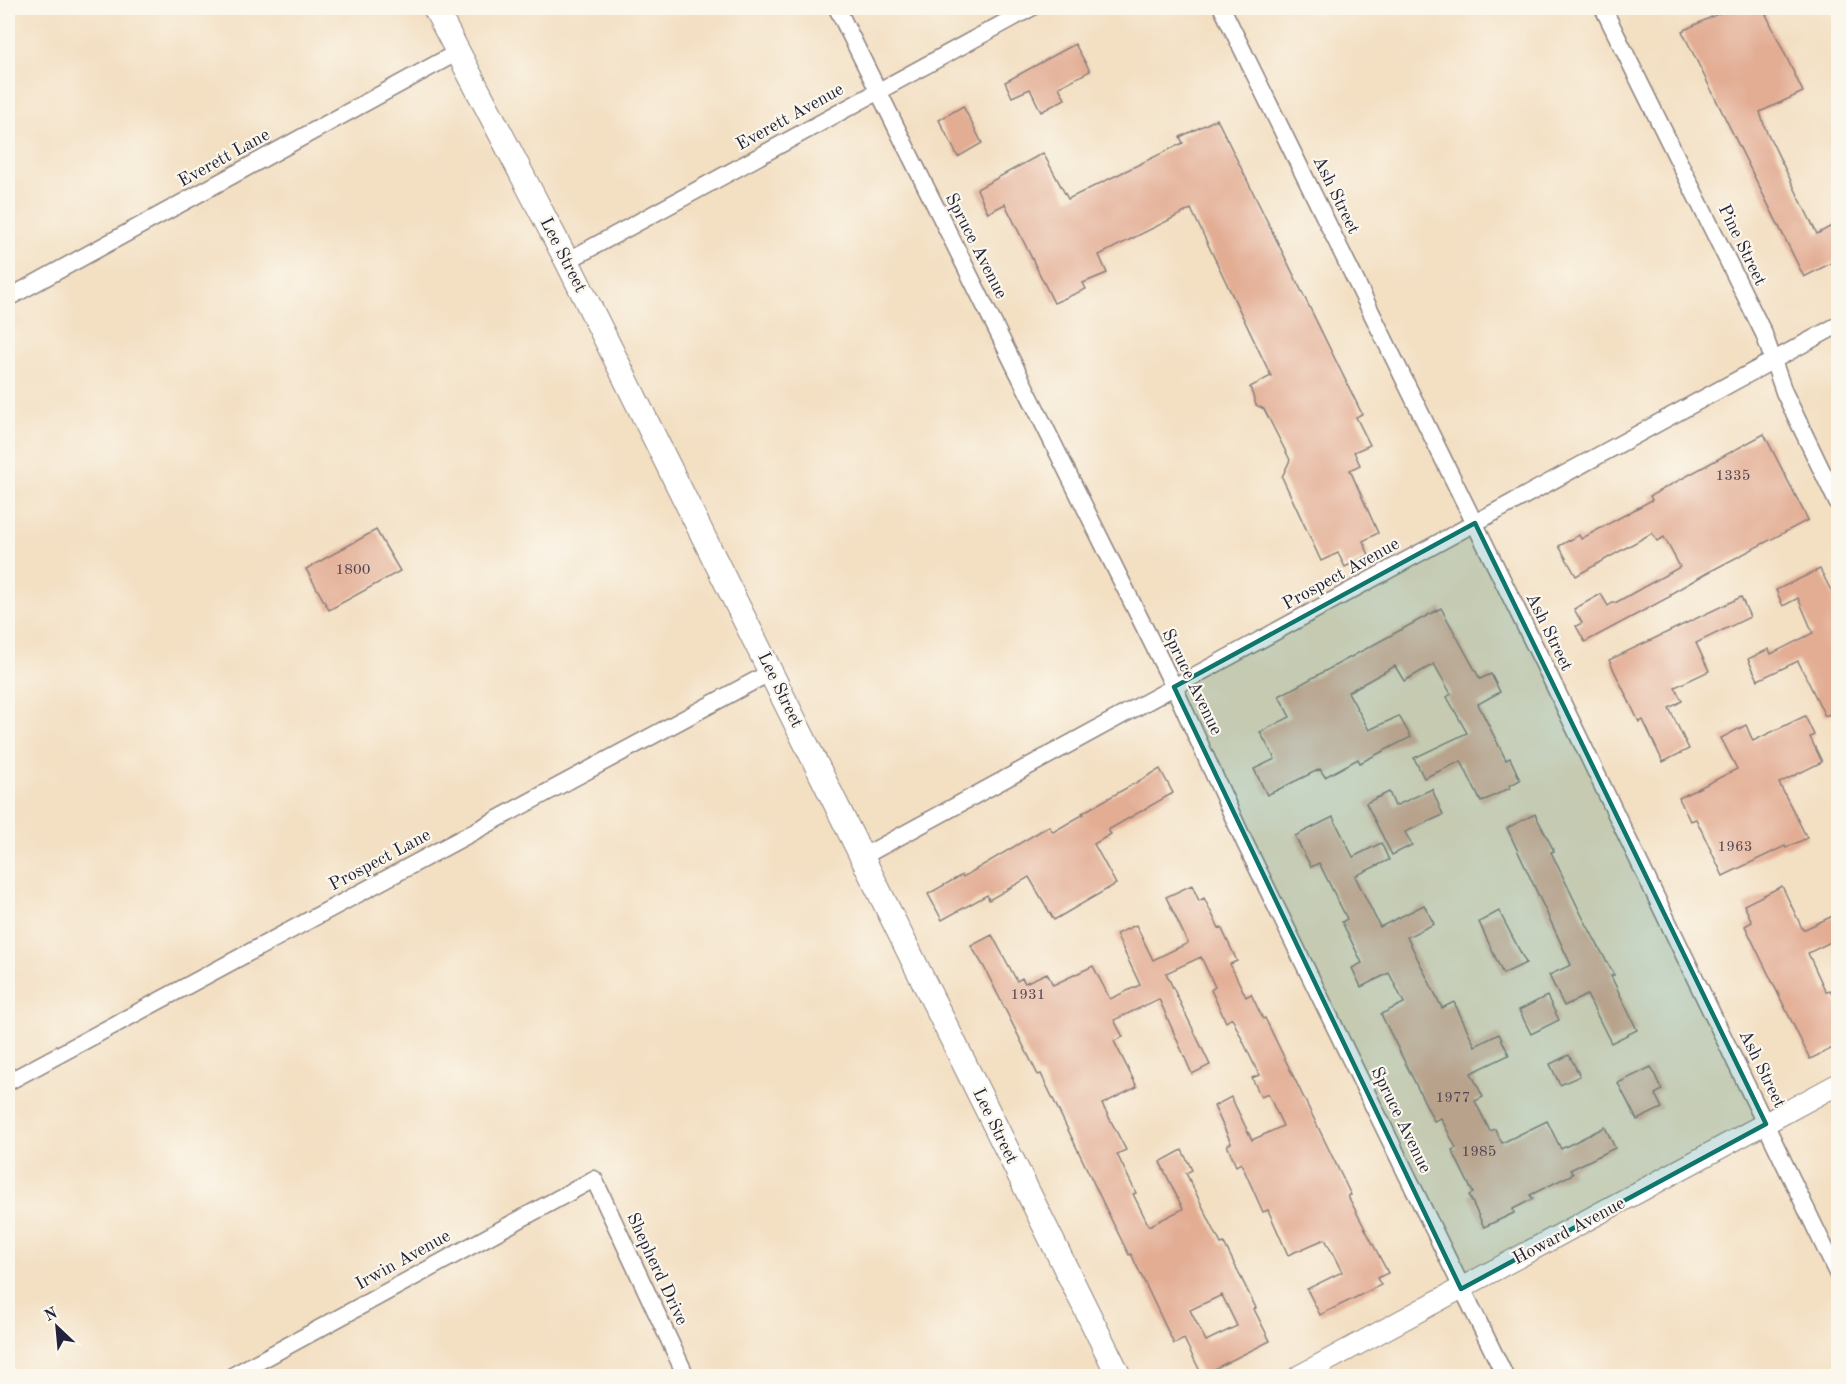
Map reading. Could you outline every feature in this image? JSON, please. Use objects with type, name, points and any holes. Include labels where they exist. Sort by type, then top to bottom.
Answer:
[{"type":"main road","name":"Lee Street","points":[[435,8],[567,261],[1119,1377]]},
{"type":"street","name":"Spruce Avenue","points":[[837,8],[1174,687],[1244,841],[1504,1377]]},
{"type":"street","name":"Everett Avenue","points":[[567,261],[1031,8]]},
{"type":"street","name":"Ash Street","points":[[1222,8],[1475,523],[1839,1275]]},
{"type":"street","name":"Pine Street","points":[[1602,8],[1764,334],[1784,392],[1839,504]]},
{"type":"street","name":"Everett Lane","points":[[8,298],[458,52]]},
{"type":"street","name":"Prospect Avenue","points":[[862,857],[1839,325]]},
{"type":"street","name":"Prospect Lane","points":[[8,1082],[771,672]]},
{"type":"street","name":"Howard Avenue","points":[[1299,1377],[1839,1084]]},
{"type":"street","name":"Irwin Avenue","points":[[232,1377],[594,1179]]},
{"type":"street","name":"Shepherd Drive","points":[[594,1179],[686,1377]]},
{"type":"highlighted area","points":[[1475,523],[1766,1124],[1461,1289],[1174,687]]},
{"type":"building","points":[[1730,8],[1763,8],[1803,92],[1760,112],[1765,128],[1817,234],[1839,222],[1839,259],[1804,277],[1682,31]]},
{"type":"building","points":[[1075,44],[1090,71],[1059,87],[1065,99],[1041,112],[1030,89],[1012,97],[1005,82]]},
{"type":"building","points":[[963,106],[982,143],[958,157],[939,120]]},
{"type":"building","points":[[1217,119],[1362,414],[1356,417],[1370,445],[1354,452],[1360,465],[1350,470],[1378,533],[1363,541],[1369,555],[1345,567],[1338,553],[1321,561],[1282,477],[1290,460],[1264,409],[1256,405],[1250,387],[1271,376],[1191,209],[1099,255],[1107,273],[1083,283],[1086,289],[1054,303],[1005,204],[988,213],[977,189],[1043,153],[1068,199],[1183,143],[1180,137]]},
{"type":"building","points":[[1764,434],[1808,520],[1707,573],[1670,594],[1671,596],[1585,642],[1576,626],[1582,623],[1574,609],[1601,594],[1608,606],[1680,567],[1664,537],[1657,541],[1652,533],[1576,576],[1559,546],[1579,535],[1581,539],[1652,500],[1650,496]]},
{"type":"building","points":[[376,530],[400,571],[329,610],[306,569]]},
{"type":"building","points":[[1820,569],[1839,606],[1839,710],[1825,716],[1798,661],[1758,680],[1748,659],[1769,649],[1771,654],[1813,633],[1798,598],[1783,606],[1776,590]]},
{"type":"building","points":[[1741,597],[1750,617],[1696,643],[1709,671],[1675,687],[1682,701],[1669,708],[1689,749],[1663,762],[1643,720],[1639,722],[1609,660]]},
{"type":"building","points":[[1441,608],[1480,679],[1491,674],[1500,692],[1478,704],[1506,760],[1510,758],[1520,780],[1509,786],[1510,788],[1481,802],[1461,761],[1424,778],[1414,758],[1467,733],[1447,697],[1451,694],[1434,664],[1404,681],[1395,666],[1348,692],[1369,730],[1399,716],[1411,737],[1360,763],[1358,759],[1325,777],[1320,769],[1267,795],[1254,769],[1275,759],[1260,732],[1290,717],[1279,696]]},
{"type":"building","points":[[1805,716],[1814,735],[1810,737],[1822,762],[1779,783],[1807,838],[1723,876],[1696,819],[1690,821],[1679,798],[1737,769],[1721,738],[1746,725],[1753,741]]},
{"type":"building","points":[[1160,769],[1173,793],[1108,830],[1111,834],[1094,844],[1116,884],[1054,920],[1029,877],[989,900],[987,895],[942,920],[928,894],[962,875],[963,877],[1049,826],[1053,832]]},
{"type":"building","points":[[1432,789],[1443,815],[1405,832],[1412,845],[1392,855],[1366,803],[1389,792],[1395,806]]},
{"type":"building","points":[[1535,814],[1582,916],[1614,975],[1611,976],[1637,1030],[1611,1043],[1587,995],[1564,1006],[1549,975],[1571,965],[1507,828]]},
{"type":"building","points":[[1333,817],[1353,857],[1381,843],[1389,860],[1355,876],[1380,927],[1424,905],[1434,924],[1407,937],[1442,1008],[1454,1002],[1475,1046],[1499,1034],[1509,1055],[1471,1073],[1483,1097],[1475,1101],[1490,1131],[1495,1129],[1502,1143],[1547,1121],[1561,1149],[1605,1127],[1615,1148],[1570,1170],[1573,1174],[1530,1195],[1533,1199],[1513,1209],[1514,1213],[1484,1227],[1469,1195],[1473,1193],[1452,1150],[1456,1148],[1441,1118],[1434,1121],[1381,1014],[1404,1003],[1389,973],[1361,987],[1352,968],[1362,963],[1342,922],[1347,919],[1319,863],[1311,867],[1295,836]]},
{"type":"building","points":[[1192,885],[1199,901],[1204,898],[1237,961],[1230,964],[1246,997],[1251,994],[1263,1019],[1265,1018],[1351,1195],[1348,1196],[1388,1273],[1377,1278],[1381,1285],[1320,1315],[1307,1289],[1342,1272],[1325,1239],[1288,1255],[1268,1210],[1263,1212],[1241,1163],[1236,1166],[1227,1145],[1231,1143],[1214,1106],[1231,1097],[1252,1140],[1283,1126],[1268,1094],[1261,1097],[1252,1078],[1259,1075],[1232,1018],[1226,1022],[1211,990],[1215,987],[1201,957],[1166,973],[1210,1065],[1192,1074],[1159,999],[1114,1020],[1123,1037],[1114,1041],[1137,1087],[1102,1104],[1126,1150],[1117,1154],[1149,1226],[1183,1209],[1160,1162],[1182,1150],[1192,1170],[1186,1173],[1221,1244],[1224,1243],[1270,1341],[1202,1375],[1184,1339],[1174,1344],[1041,1074],[1038,1075],[983,965],[971,946],[992,935],[1017,981],[1022,978],[1025,983],[1047,973],[1053,985],[1093,966],[1110,999],[1140,985],[1116,934],[1136,925],[1153,960],[1188,943],[1166,897]],"holes":[[[1222,1295],[1237,1326],[1206,1341],[1190,1310]]]},
{"type":"building","points":[[1782,886],[1803,930],[1839,913],[1839,938],[1808,953],[1826,992],[1830,990],[1839,1008],[1839,1045],[1810,1059],[1745,926],[1752,922],[1744,905]]},
{"type":"building","points":[[1499,911],[1526,963],[1503,974],[1479,922]]},
{"type":"building","points":[[1547,996],[1559,1020],[1531,1034],[1519,1010]]},
{"type":"building","points":[[1569,1055],[1580,1076],[1560,1085],[1550,1064]]},
{"type":"building","points":[[1651,1067],[1662,1090],[1655,1094],[1662,1108],[1637,1120],[1618,1083]]}]
